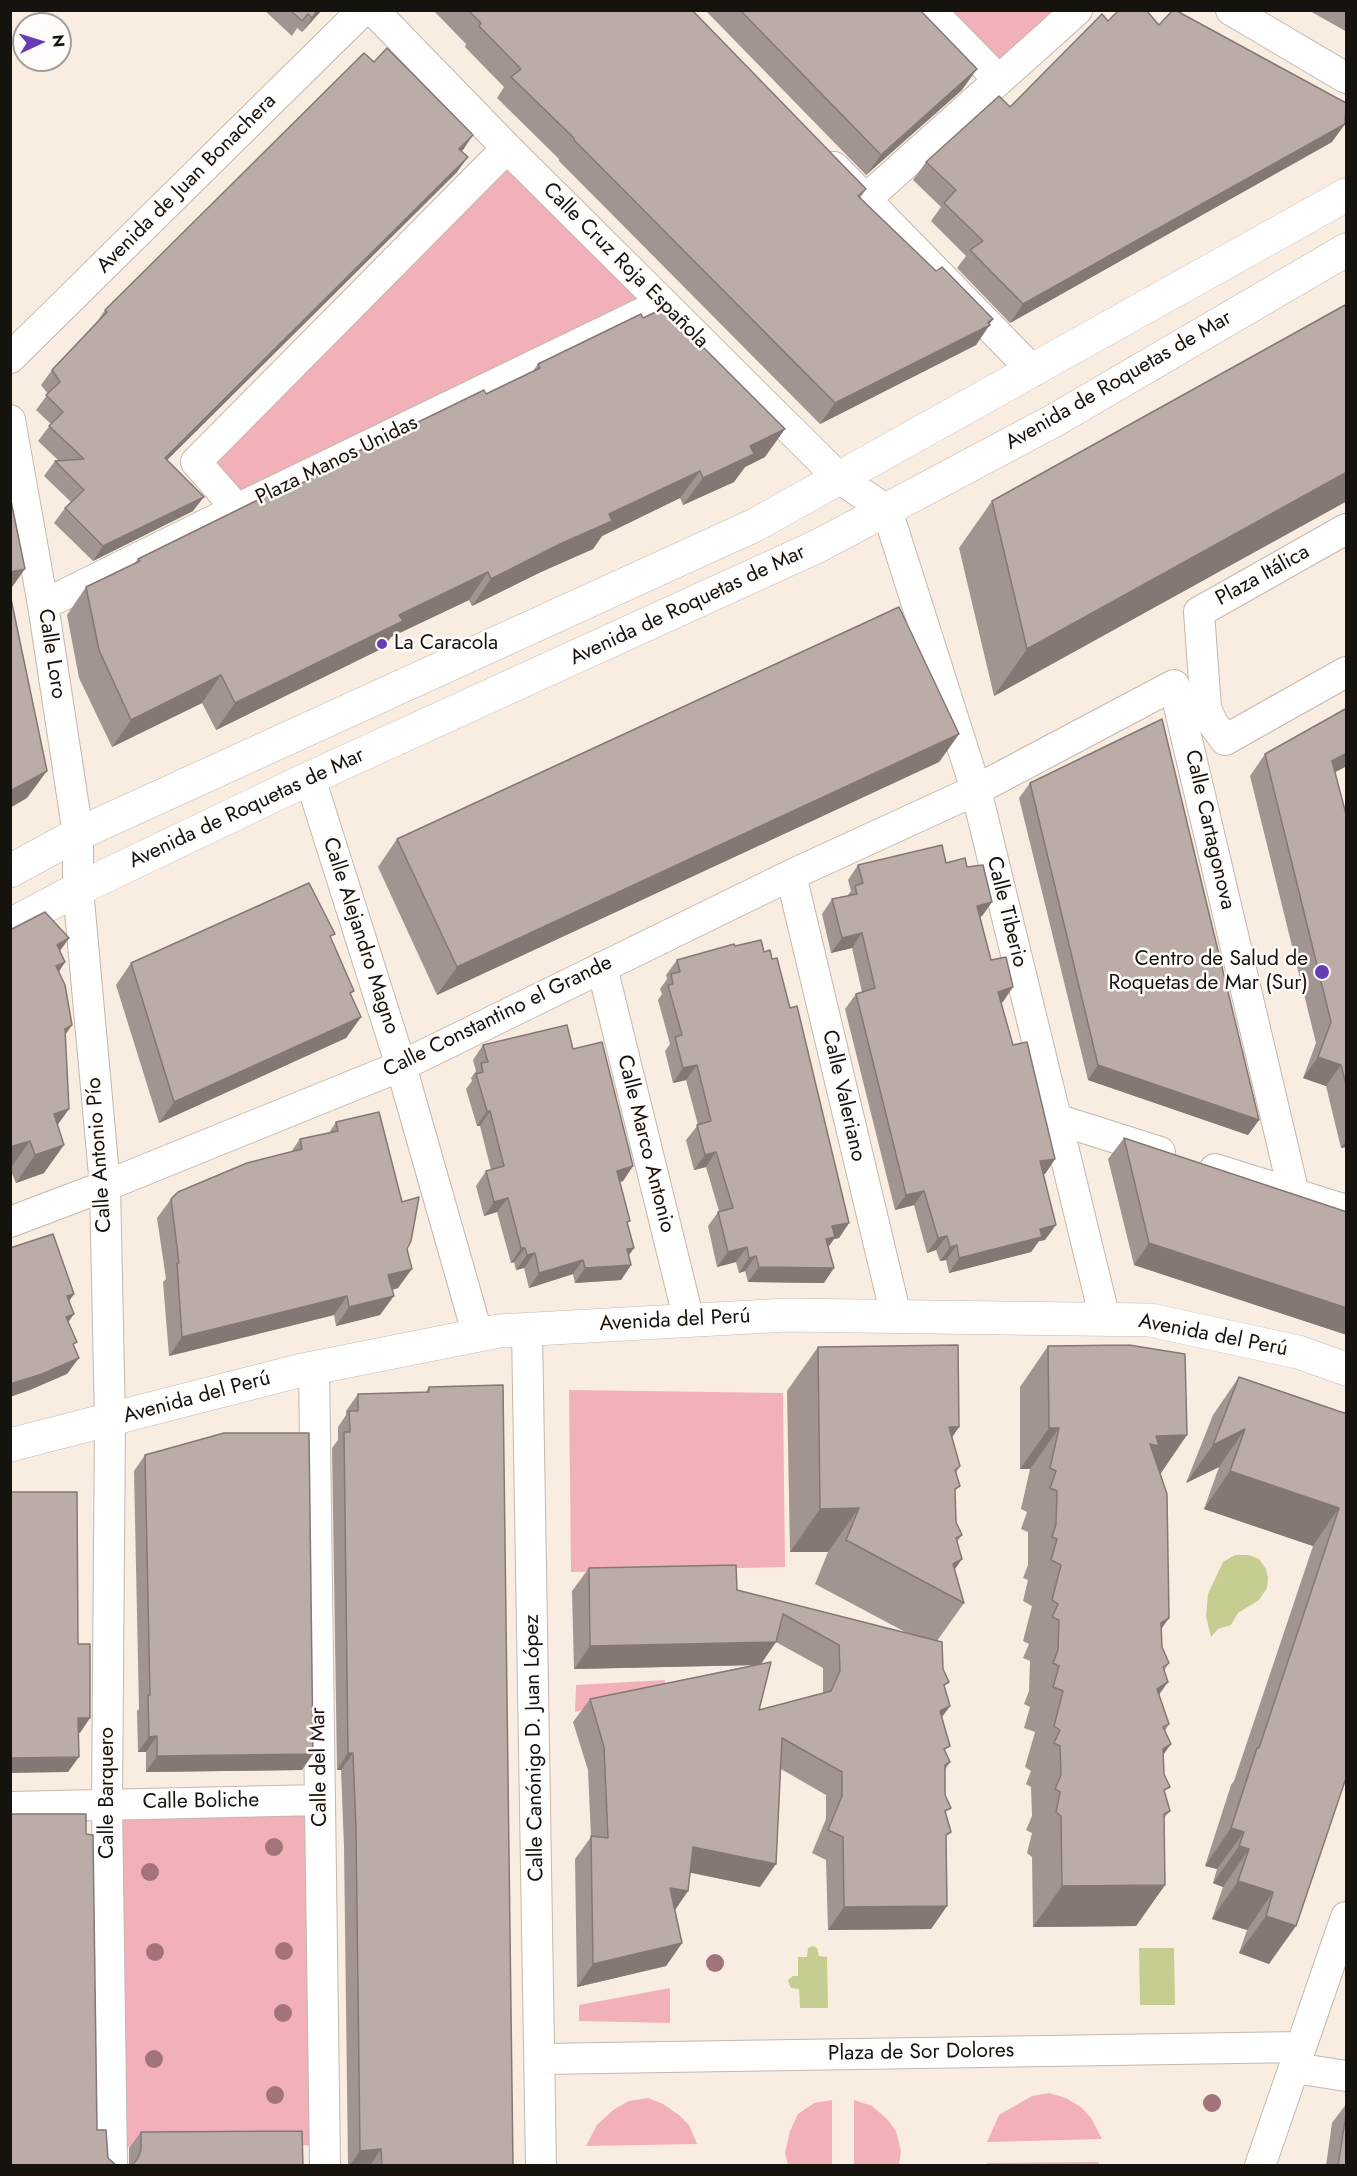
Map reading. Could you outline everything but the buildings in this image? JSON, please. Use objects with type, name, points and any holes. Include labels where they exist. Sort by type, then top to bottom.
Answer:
[{"type":"main road","points":[[10,870],[78,834],[755,525],[1347,195]]},
{"type":"main road","name":"Avenida de Roquetas de Mar","points":[[10,925],[78,889],[310,778],[818,546],[1055,420],[1347,250]]},
{"type":"main road","name":"Avenida del Perú","points":[[10,1445],[314,1368],[499,1331],[787,1315],[1150,1320],[1298,1352],[1347,1369]]},
{"type":"street","name":"Avenida de Juan Bonachera","points":[[10,358],[363,10]]},
{"type":"street","name":"Calle Cruz Roja Española","points":[[373,10],[507,148],[840,478],[887,510]]},
{"type":"street","points":[[930,10],[999,80]]},
{"type":"street","points":[[866,199],[1077,10]]},
{"type":"street","points":[[1231,10],[1347,78]]},
{"type":"street","points":[[816,147],[1034,371]]},
{"type":"street","name":"Plaza Manos Unidas","points":[[507,148],[196,462],[237,509],[663,303]]},
{"type":"street","name":"Calle Loro","points":[[10,420],[43,605],[78,834],[78,889]]},
{"type":"street","points":[[43,605],[237,509]]},
{"type":"street","name":"Calle Tiberio","points":[[887,510],[976,790],[1105,1319]]},
{"type":"street","name":"Plaza Itálica","points":[[1347,529],[1199,612],[1206,708],[1212,722],[1225,740],[1347,672]]},
{"type":"street","name":"Calle Cartagonova","points":[[976,790],[1174,685],[1294,1194]]},
{"type":"street","name":"Calle Alejandro Magno","points":[[310,778],[401,1066],[478,1336]]},
{"type":"street","name":"Calle Constantino el Grande","points":[[10,1222],[401,1066],[791,875],[976,790]]},
{"type":"street","name":"Calle Valeriano","points":[[791,875],[896,1316]]},
{"type":"street","name":"Calle Antonio Pío","points":[[78,889],[105,1186],[110,1420]]},
{"type":"street","name":"Calle Marco Antonio","points":[[602,967],[689,1321]]},
{"type":"street","points":[[1056,1119],[1347,1210]]},
{"type":"street","name":"Calle Canónigo D. Juan López","points":[[527,1330],[541,2166]]},
{"type":"street","name":"Calle del Mar","points":[[314,1368],[325,2166]]},
{"type":"street","name":"Calle Barquero","points":[[110,1420],[107,1804],[112,2166]]},
{"type":"street","name":"Calle Boliche","points":[[10,1808],[320,1800]]},
{"type":"street","points":[[1260,2166],[1347,1917]]},
{"type":"street","name":"Plaza de Sor Dolores","points":[[540,2059],[1298,2057],[1347,2076]]},
{"type":"shaded area","points":[[930,11],[1077,11],[999,80]]},
{"type":"shaded area","points":[[507,148],[663,303],[237,509],[196,462]]},
{"type":"shaded area","points":[[569,1390],[783,1393],[785,1567],[571,1572]]},
{"type":"shaded area","points":[[1235,1555],[1249,1555],[1259,1559],[1266,1569],[1267,1588],[1259,1600],[1238,1613],[1231,1625],[1218,1629],[1211,1637],[1206,1616],[1208,1594],[1223,1562]]},
{"type":"shaded area","points":[[665,1680],[665,1688],[575,1712],[576,1685]]},
{"type":"shaded area","points":[[320,1800],[325,2145],[112,2147],[107,1804]]},
{"type":"shaded area","points":[[813,1946],[817,1948],[819,1956],[827,1957],[828,2008],[800,2008],[799,1989],[791,1988],[788,1980],[793,1976],[798,1976],[798,1957],[807,1957],[808,1948]]},
{"type":"shaded area","points":[[1139,1948],[1174,1948],[1175,2005],[1140,2005]]},
{"type":"shaded area","points":[[670,1988],[670,2023],[579,2021],[579,2005]]},
{"type":"shaded area","points":[[1049,2093],[1066,2098],[1082,2108],[1091,2118],[1102,2139],[987,2142],[999,2115],[1032,2096]]},
{"type":"shaded area","points":[[648,2098],[663,2104],[679,2115],[689,2125],[697,2144],[586,2146],[597,2125],[613,2110],[629,2101]]},
{"type":"shaded area","points":[[832,2100],[832,2165],[788,2165],[785,2153],[790,2131],[798,2114],[814,2103]]},
{"type":"shaded area","points":[[854,2100],[872,2106],[887,2119],[896,2131],[901,2151],[899,2165],[854,2165]]},
{"type":"shaded area","points":[[1099,2162],[1098,2166],[988,2166],[987,2163]]},
{"type":"place","name":"La Caracola","points":[[382,644]]},
{"type":"place","name":"Centro de Salud de Roquetas de Mar (Sur)","points":[[1322,972]]}]
